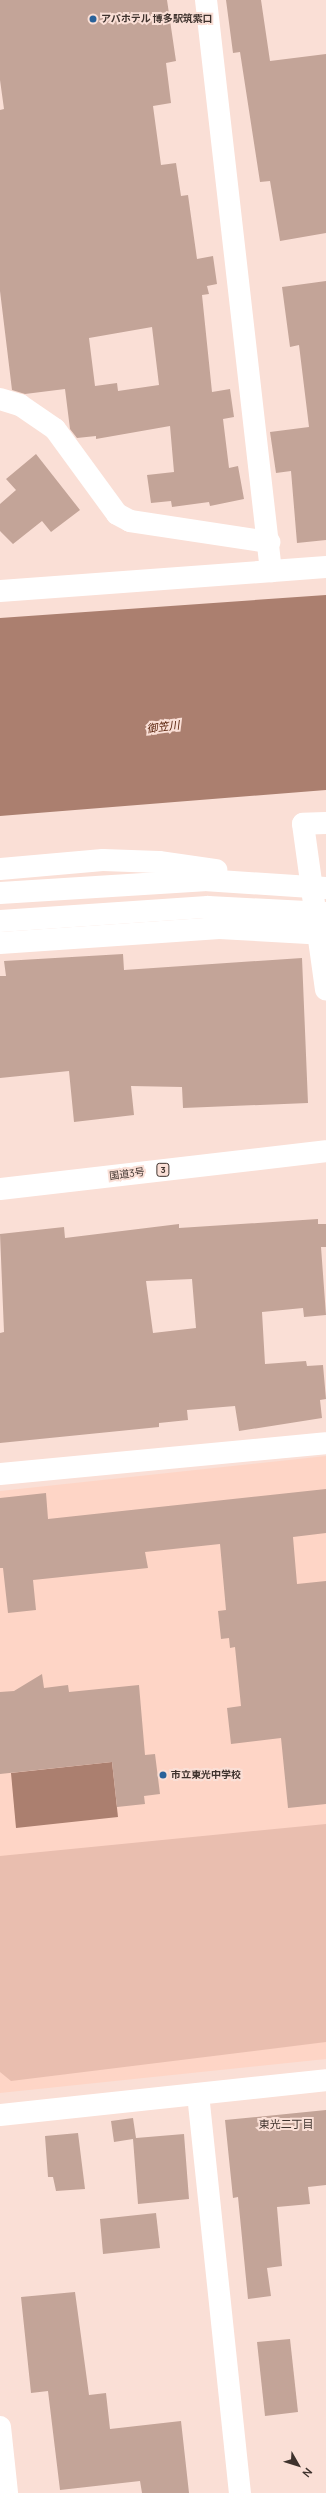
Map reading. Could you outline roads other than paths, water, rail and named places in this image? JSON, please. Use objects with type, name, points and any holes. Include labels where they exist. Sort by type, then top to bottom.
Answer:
[{"type":"main road","points":[[206,0],[269,542],[271,571]]},
{"type":"main road","points":[[0,399],[20,405],[55,428],[117,514],[123,517],[269,542]]},
{"type":"main road","points":[[0,591],[326,567]]},
{"type":"main road","points":[[326,823],[303,824],[323,934],[326,989]]},
{"type":"main road","points":[[0,868],[103,860],[159,862],[319,887]]},
{"type":"main road","points":[[0,893],[204,880],[319,887]]},
{"type":"main road","points":[[0,921],[208,906],[326,913]]},
{"type":"main road","points":[[0,943],[220,928],[323,934]]},
{"type":"main road","name":"国道3号","points":[[0,1189],[326,1151]]},
{"type":"main road","points":[[0,1474],[326,1443]]},
{"type":"main road","points":[[0,2115],[326,2080]]},
{"type":"main road","points":[[198,2094],[240,2493]]},
{"type":"main road","points":[[0,2427],[7,2493]]},
{"type":"water","name":"御笠川","points":[[326,595],[326,790],[0,816],[0,618]]},
{"type":"water","points":[[112,1762],[118,1817],[16,1828],[11,1773]]},
{"type":"place","name":"アパホテル 博多駅筑紫口","points":[[93,19]]},
{"type":"place","name":"市立東光中学校","points":[[163,1775]]},
{"type":"district","name":"東光二丁目","points":[[286,2124]]}]
